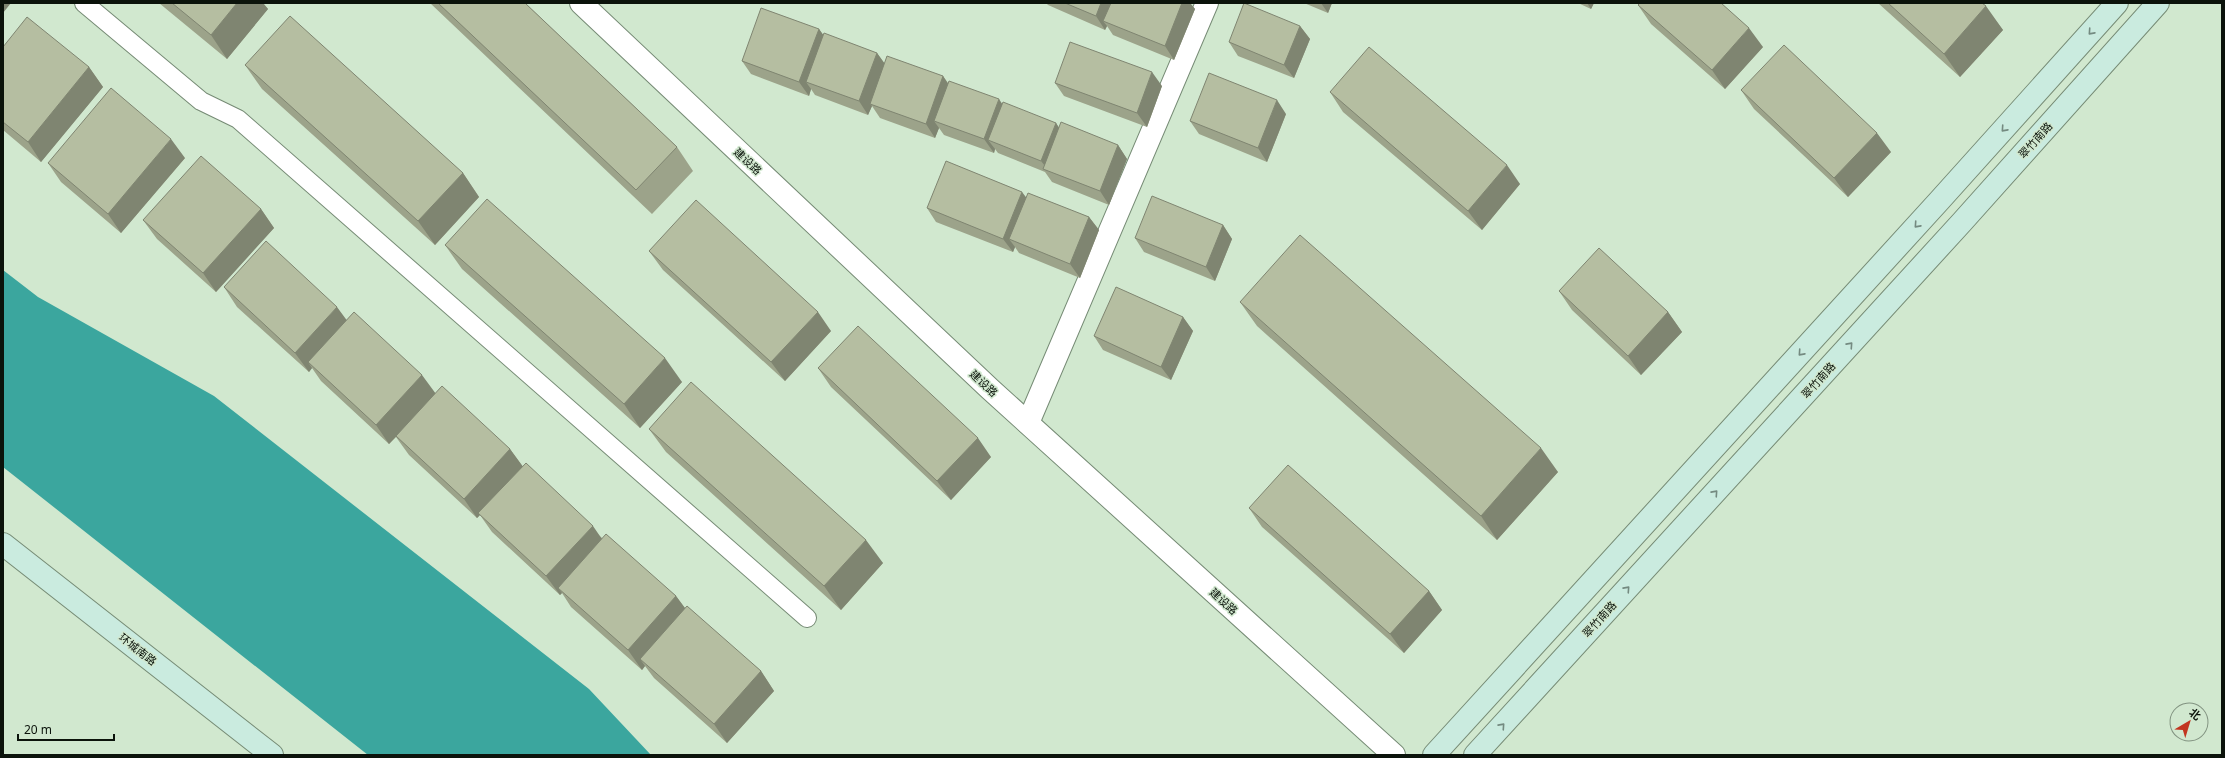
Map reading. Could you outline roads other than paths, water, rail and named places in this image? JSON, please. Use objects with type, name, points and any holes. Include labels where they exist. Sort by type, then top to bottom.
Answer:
[{"type":"main road","points":[[1434,755],[2117,3]]},
{"type":"main road","name":"翠竹南路","points":[[1475,755],[1962,222],[2158,3]]},
{"type":"main road","name":"环城南路","points":[[3,544],[272,755]]},
{"type":"street","name":"建设路","points":[[581,3],[1028,423],[1394,755]]},
{"type":"street","points":[[1028,423],[1207,3]]},
{"type":"lane","points":[[84,3],[201,101],[238,119],[807,618]]},
{"type":"water","points":[[3,270],[38,297],[214,396],[589,689],[651,755],[368,755],[3,467]]}]
